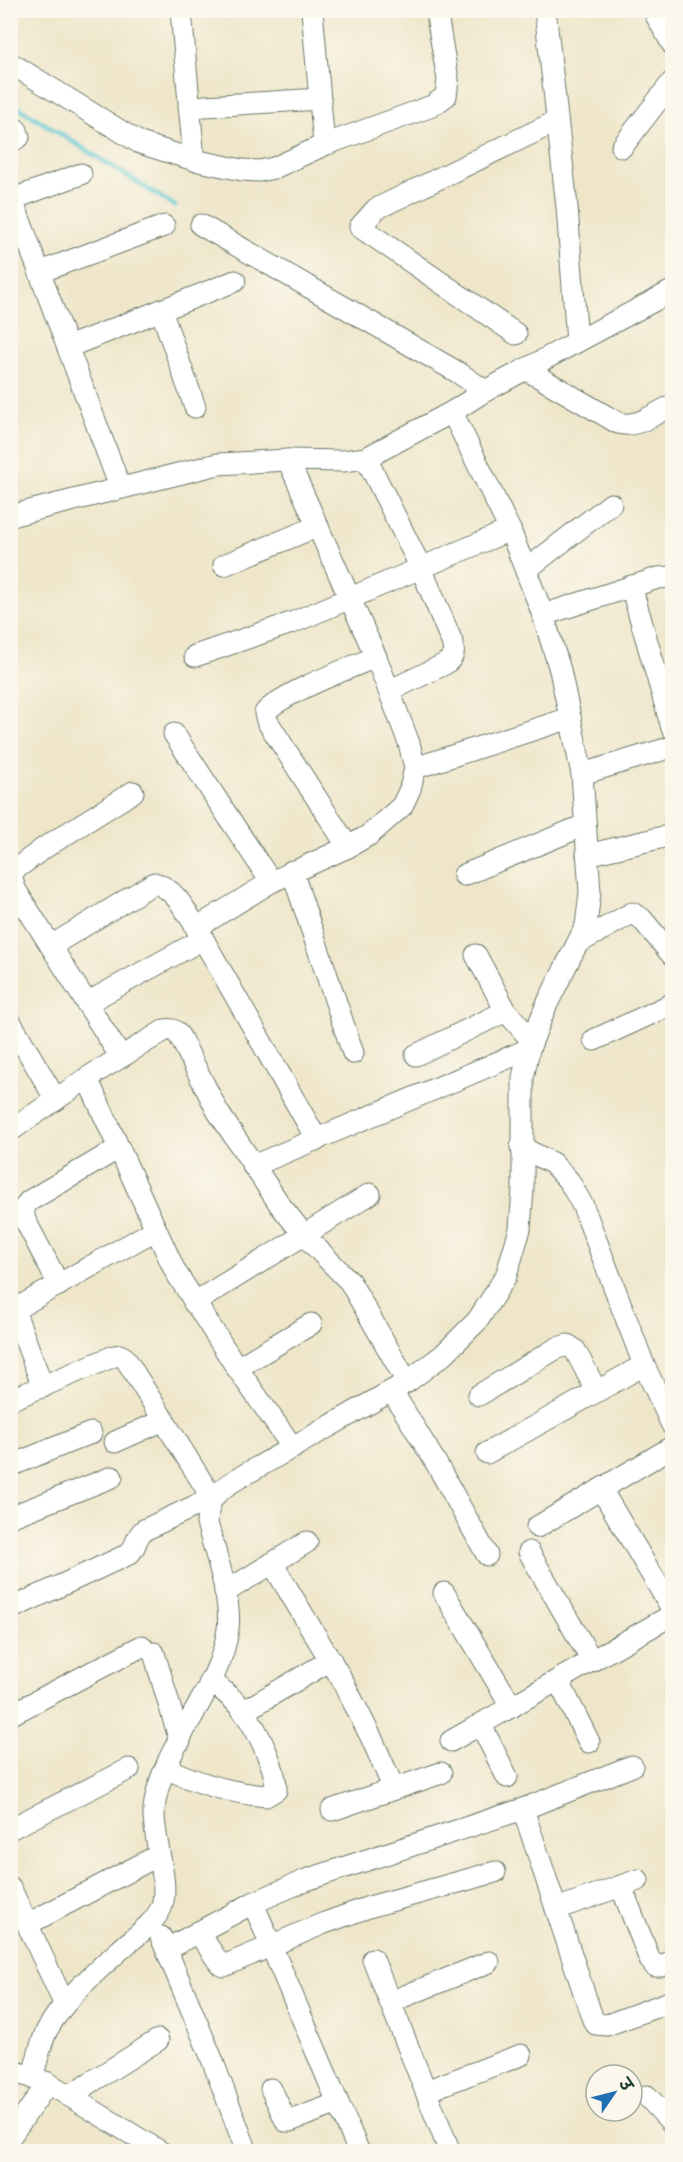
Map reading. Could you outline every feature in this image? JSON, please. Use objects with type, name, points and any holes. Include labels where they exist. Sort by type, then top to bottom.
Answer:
[{"type":"street","points":[[181,10],[194,160]]},
{"type":"street","points":[[312,10],[324,145]]},
{"type":"street","points":[[10,63],[140,143],[194,160],[259,171],[287,163],[324,145],[432,106],[446,96],[448,80],[436,10]]},
{"type":"street","points":[[545,10],[567,207],[577,342]]},
{"type":"street","points":[[653,10],[672,44]]},
{"type":"street","points":[[622,147],[672,82]]},
{"type":"street","points":[[189,107],[320,99]]},
{"type":"street","points":[[516,334],[360,227],[376,209],[557,121]]},
{"type":"street","points":[[10,125],[17,130],[19,137],[10,142]]},
{"type":"street","points":[[81,174],[11,200],[120,488]]},
{"type":"street","points":[[201,225],[459,373],[485,391]]},
{"type":"street","points":[[40,272],[164,226]]},
{"type":"street","points":[[68,347],[235,281]]},
{"type":"street","points":[[10,516],[219,464],[288,460],[344,461],[366,458],[452,412],[525,369],[672,291]]},
{"type":"street","points":[[162,310],[195,407]]},
{"type":"street","points":[[525,369],[618,423],[628,426],[667,408]]},
{"type":"street","points":[[10,1609],[129,1554],[134,1550],[137,1537],[144,1530],[212,1498],[222,1488],[399,1386],[443,1355],[478,1320],[506,1276],[520,1229],[523,1189],[521,1147],[523,1078],[531,1045],[546,1006],[586,926],[590,892],[582,774],[560,670],[543,615],[510,530],[452,412]]},
{"type":"street","points":[[366,458],[421,568],[455,652],[445,664],[389,691]]},
{"type":"street","points":[[87,1003],[200,933],[271,882],[369,835],[402,806],[410,789],[415,768],[409,743],[375,657],[288,460]]},
{"type":"street","points":[[526,570],[611,504]]},
{"type":"street","points":[[224,566],[318,526]]},
{"type":"street","points":[[195,656],[294,622],[510,530]]},
{"type":"street","points":[[543,615],[658,578],[672,577]]},
{"type":"street","points":[[631,586],[672,728]]},
{"type":"street","points":[[348,847],[267,721],[265,713],[268,709],[307,687],[375,657]]},
{"type":"street","points":[[415,768],[570,718]]},
{"type":"street","points":[[174,734],[271,882]]},
{"type":"street","points":[[582,774],[672,747]]},
{"type":"street","points":[[120,1056],[15,889],[11,876],[16,868],[44,848],[133,792]]},
{"type":"street","points":[[464,875],[585,825]]},
{"type":"street","points":[[587,855],[672,835]]},
{"type":"street","points":[[292,871],[353,1053]]},
{"type":"street","points":[[51,946],[154,883],[163,885],[171,892],[200,933],[317,1140]]},
{"type":"street","points":[[578,943],[632,913],[641,918],[672,955]]},
{"type":"street","points":[[476,955],[506,1011],[531,1045]]},
{"type":"street","points":[[594,1040],[672,1004]]},
{"type":"street","points":[[416,1055],[506,1011]]},
{"type":"street","points":[[10,1021],[56,1100]]},
{"type":"street","points":[[10,1131],[120,1056],[165,1030],[171,1028],[176,1031],[218,1112],[253,1166],[304,1235],[350,1282],[436,1463],[487,1555]]},
{"type":"street","points":[[253,1166],[531,1045]]},
{"type":"street","points":[[87,1078],[175,1271],[237,1368],[293,1448]]},
{"type":"street","points":[[521,1147],[552,1162],[569,1181],[583,1206],[644,1365],[672,1425]]},
{"type":"street","points":[[59,1285],[26,1220],[23,1212],[25,1206],[29,1201],[119,1148]]},
{"type":"street","points":[[194,1303],[370,1194]]},
{"type":"street","points":[[43,1387],[19,1351],[12,1311],[155,1230]]},
{"type":"street","points":[[237,1368],[311,1324]]},
{"type":"street","points":[[479,1395],[557,1348],[568,1345],[574,1350],[596,1390]]},
{"type":"street","points":[[10,1400],[120,1355],[131,1365],[212,1498]]},
{"type":"street","points":[[487,1453],[644,1365]]},
{"type":"street","points":[[115,1442],[164,1420]]},
{"type":"street","points":[[10,1466],[91,1433]]},
{"type":"street","points":[[537,1527],[672,1447]]},
{"type":"street","points":[[10,1517],[112,1477]]},
{"type":"street","points":[[601,1489],[672,1609]]},
{"type":"street","points":[[10,2137],[40,2080],[46,2032],[64,2003],[91,1975],[152,1920],[161,1907],[164,1891],[154,1809],[160,1780],[223,1654],[228,1627],[225,1592],[207,1523],[207,1511],[212,1498]]},
{"type":"street","points":[[225,1592],[308,1542]]},
{"type":"street","points":[[529,1552],[592,1661]]},
{"type":"street","points":[[272,1563],[331,1660],[371,1737],[394,1789]]},
{"type":"street","points":[[444,1593],[512,1707]]},
{"type":"street","points":[[452,1741],[672,1615]]},
{"type":"street","points":[[10,1715],[148,1649],[180,1741]]},
{"type":"street","points":[[244,1711],[331,1660]]},
{"type":"street","points":[[166,1768],[214,1788],[239,1794],[266,1796],[276,1790],[274,1776],[260,1740],[244,1711],[210,1680]]},
{"type":"street","points":[[558,1680],[590,1742]]},
{"type":"street","points":[[481,1725],[507,1777]]},
{"type":"street","points":[[167,1949],[253,1904],[306,1880],[524,1809],[632,1766]]},
{"type":"street","points":[[10,1829],[129,1769]]},
{"type":"street","points":[[332,1810],[441,1773]]},
{"type":"street","points":[[524,1809],[596,2025],[607,2025],[672,2001]]},
{"type":"street","points":[[28,1924],[159,1855]]},
{"type":"street","points":[[198,1932],[220,1964],[224,1966],[369,1907],[495,1872]]},
{"type":"street","points":[[556,1909],[629,1883],[650,1960],[655,1966],[672,1961]]},
{"type":"street","points":[[10,1887],[64,2003]]},
{"type":"street","points":[[253,1904],[358,2151]]},
{"type":"street","points":[[152,1920],[167,1949],[247,2151]]},
{"type":"street","points":[[373,1959],[450,2151]]},
{"type":"street","points":[[390,2002],[489,1962]]},
{"type":"street","points":[[69,2096],[158,2040]]},
{"type":"street","points":[[426,2091],[522,2055]]},
{"type":"street","points":[[10,2070],[40,2080],[161,2151]]},
{"type":"street","points":[[271,2089],[286,2121],[338,2103]]},
{"type":"street","points":[[647,2097],[672,2123]]},
{"type":"waterway","points":[[10,102],[175,206]]}]
